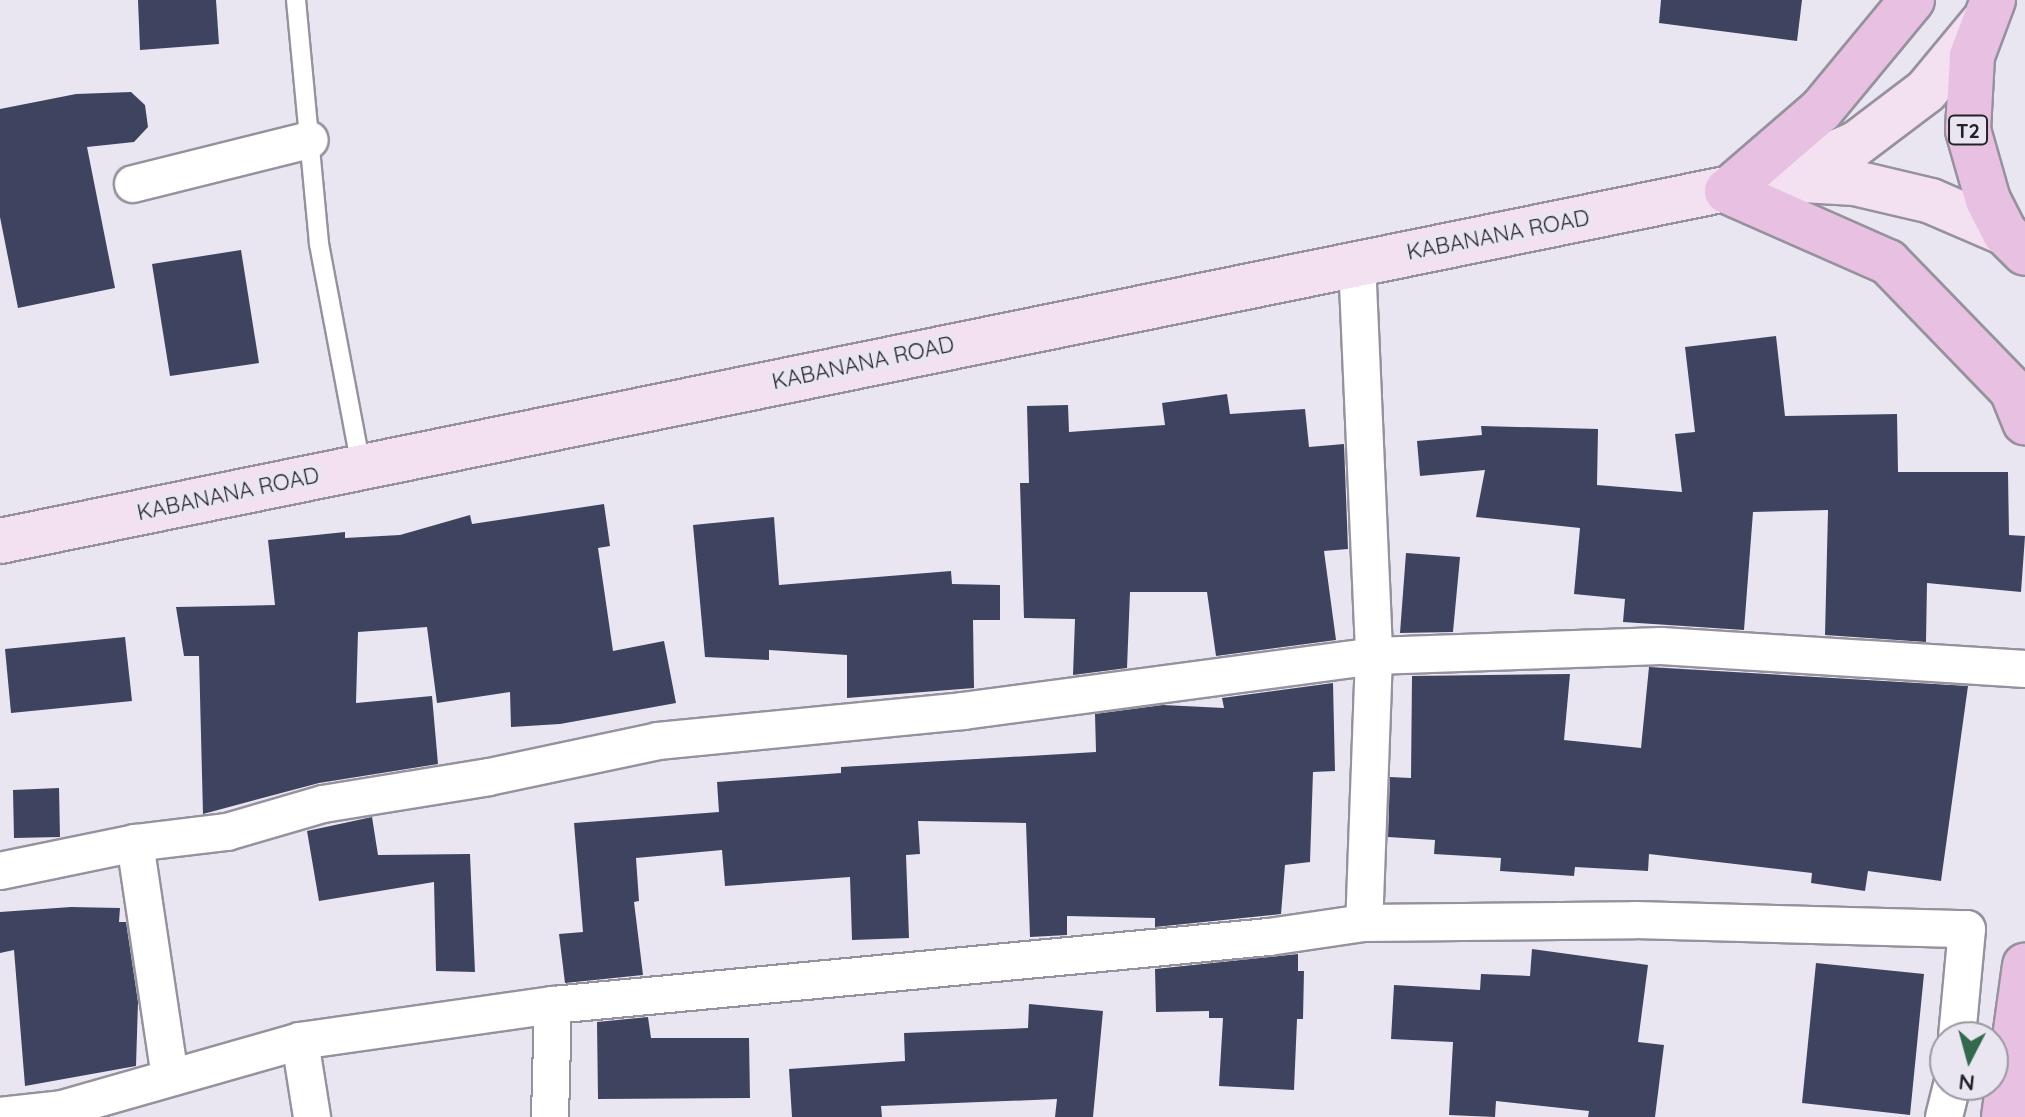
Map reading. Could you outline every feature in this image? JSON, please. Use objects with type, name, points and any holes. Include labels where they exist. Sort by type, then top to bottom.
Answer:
[{"type":"main road","points":[[1912,0],[1821,110],[1727,191],[1888,262],[2012,390],[2025,422]]},
{"type":"main road","name":"T2","points":[[1988,11],[1967,90],[1968,130],[1975,166],[2015,243]]},
{"type":"main road","points":[[2004,1117],[2025,965]]},
{"type":"street","points":[[1727,191],[1775,179],[1856,144],[1926,91],[1988,11]]},
{"type":"street","points":[[133,184],[310,140]]},
{"type":"street","points":[[1775,179],[1855,183],[1931,201],[2015,243]]},
{"type":"street","name":"KABANANA ROAD","points":[[0,541],[1357,261],[1727,191]]},
{"type":"street","points":[[1357,261],[1374,656],[1364,923]]},
{"type":"street","points":[[0,871],[135,843],[227,832],[323,804],[489,777],[658,741],[963,711],[1374,656],[1661,646],[2025,669]]},
{"type":"street","points":[[135,843],[170,1077]]},
{"type":"street","points":[[0,1116],[62,1109],[300,1041],[553,1005],[1269,937],[1364,923],[1635,920],[1967,929],[1958,1021]]},
{"type":"street","points":[[550,1117],[553,1005]]},
{"type":"street","points":[[300,1041],[312,1117]]},
{"type":"lane","points":[[296,0],[319,244],[361,467]]},
{"type":"building","points":[[138,0],[216,0],[219,44],[140,50]]},
{"type":"building","points":[[1661,0],[1802,0],[1797,41],[1659,23]]},
{"type":"building","points":[[131,92],[145,105],[148,127],[134,142],[87,147],[115,288],[18,308],[0,217],[0,109],[76,94]]},
{"type":"building","points":[[241,250],[259,363],[170,376],[152,264]]},
{"type":"building","points":[[1776,336],[1785,416],[1897,414],[1898,472],[2008,472],[2009,535],[2025,536],[2021,592],[1927,583],[1926,642],[1825,635],[1828,510],[1753,512],[1744,630],[1623,622],[1625,599],[1574,594],[1580,528],[1476,517],[1485,470],[1420,476],[1417,441],[1482,435],[1481,426],[1598,429],[1597,485],[1682,492],[1675,434],[1695,432],[1685,347]]},
{"type":"building","points":[[1227,394],[1230,414],[1305,409],[1309,447],[1344,444],[1348,549],[1324,551],[1336,640],[1216,656],[1207,592],[1130,592],[1127,668],[1073,675],[1075,619],[1024,618],[1020,483],[1029,483],[1027,406],[1068,405],[1069,432],[1165,425],[1162,403]]},
{"type":"building","points":[[604,504],[610,546],[598,548],[613,651],[664,641],[676,703],[560,724],[511,727],[510,692],[437,703],[427,627],[358,632],[356,703],[432,696],[438,764],[319,783],[203,814],[199,656],[184,656],[176,607],[275,605],[268,540],[345,532],[345,538],[400,535],[470,515],[472,524]]},
{"type":"building","points":[[774,517],[779,585],[951,571],[952,584],[1000,585],[1000,620],[973,620],[974,688],[847,698],[847,655],[769,650],[769,660],[705,657],[693,525]]},
{"type":"building","points":[[1406,553],[1460,557],[1453,632],[1400,633]]},
{"type":"building","points":[[125,637],[132,701],[11,713],[5,649]]},
{"type":"building","points":[[1649,667],[1968,686],[1941,881],[1868,871],[1865,891],[1811,883],[1812,873],[1649,854],[1648,871],[1575,867],[1574,876],[1500,871],[1501,858],[1434,854],[1435,840],[1388,837],[1390,777],[1411,778],[1412,676],[1570,674],[1564,740],[1641,748]]},
{"type":"building","points":[[1333,683],[1335,771],[1313,772],[1310,862],[1285,865],[1281,914],[1155,927],[1155,918],[1067,916],[1067,935],[1030,937],[1026,823],[918,821],[920,854],[906,855],[909,938],[852,940],[850,877],[725,886],[722,850],[636,858],[639,901],[634,902],[643,975],[565,983],[559,934],[583,932],[574,823],[719,812],[717,782],[841,773],[841,767],[1096,752],[1095,714],[1163,705],[1224,708],[1222,698]]},
{"type":"building","points":[[59,788],[60,837],[14,838],[13,790]]},
{"type":"building","points":[[372,817],[378,855],[470,854],[475,972],[436,971],[434,882],[319,901],[307,831]]},
{"type":"building","points":[[71,907],[120,908],[119,922],[126,922],[138,1002],[136,1066],[25,1086],[14,950],[0,953],[0,912]]},
{"type":"building","points":[[1532,949],[1648,965],[1638,1042],[1664,1045],[1655,1117],[1588,1117],[1589,1111],[1496,1101],[1495,1117],[1449,1115],[1453,1042],[1391,1039],[1394,985],[1480,990],[1481,974],[1530,976]]},
{"type":"building","points":[[1298,954],[1298,971],[1304,971],[1303,1019],[1297,1019],[1294,1090],[1219,1086],[1223,1018],[1209,1018],[1209,1011],[1156,1012],[1155,969]]},
{"type":"building","points":[[1816,963],[1924,974],[1910,1115],[1802,1103]]},
{"type":"building","points":[[1029,1004],[1103,1011],[1093,1117],[1055,1117],[1057,1099],[881,1106],[882,1117],[792,1117],[789,1069],[905,1061],[904,1033],[1028,1028]]},
{"type":"building","points":[[648,1017],[651,1038],[749,1038],[750,1098],[598,1099],[597,1022]]}]
